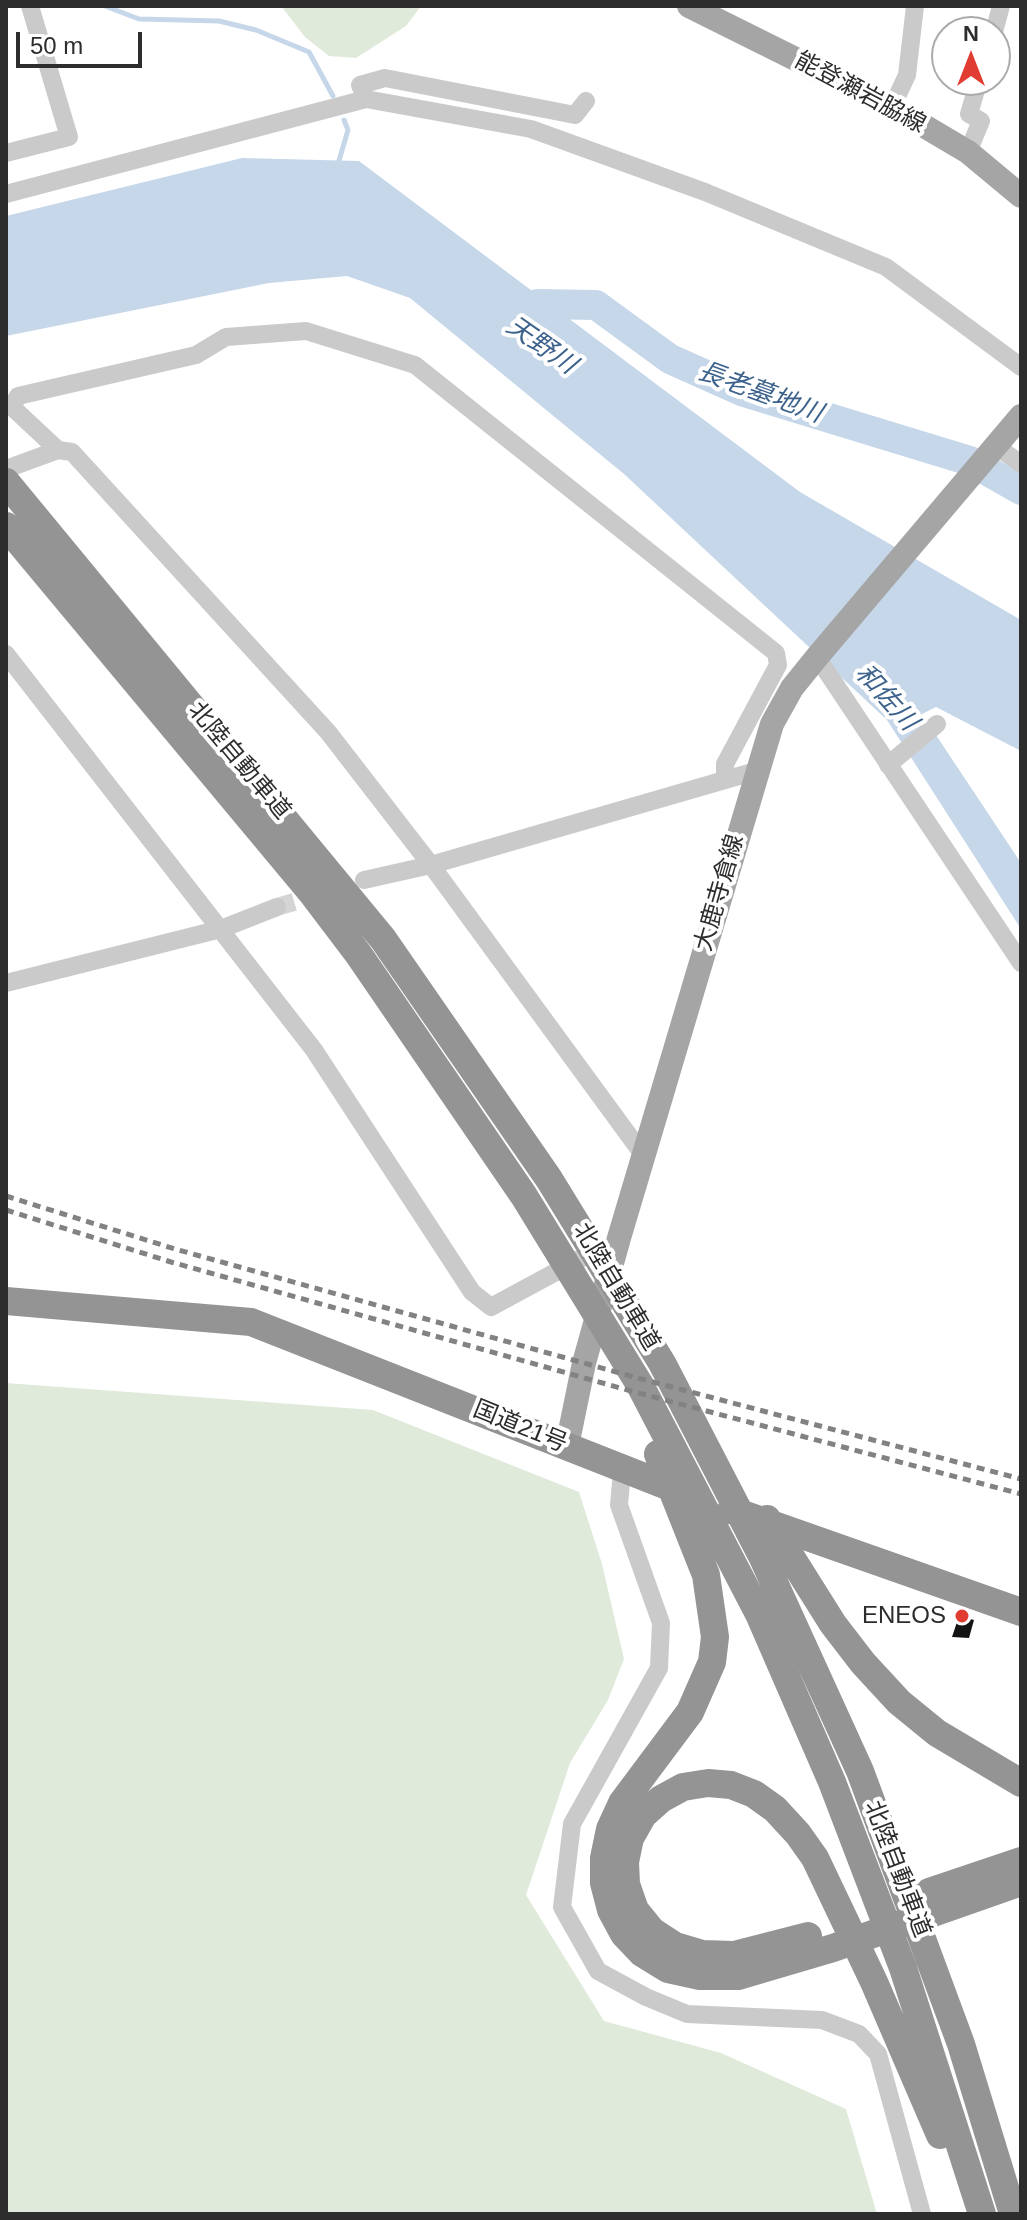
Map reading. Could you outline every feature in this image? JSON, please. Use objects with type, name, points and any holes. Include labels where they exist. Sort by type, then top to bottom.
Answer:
[{"type":"highway","name":"北陸自動車道","points":[[6,482],[366,916],[427,998],[549,1179],[662,1363],[762,1556],[860,1771],[930,1957],[1013,2214]]},
{"type":"highway","name":"北陸自動車道","points":[[6,526],[312,893],[442,1072],[640,1385],[725,1544],[796,1698],[903,1968],[982,2214]]},
{"type":"highway","points":[[521,1198],[623,1382],[692,1532],[713,1607],[715,1637],[712,1662],[690,1712],[622,1803],[610,1829],[604,1858],[604,1883],[611,1910],[624,1934],[642,1953],[668,1969],[700,1976],[738,1976],[807,1956],[1021,1882]]},
{"type":"highway","points":[[602,1263],[679,1374],[791,1559],[863,1663],[899,1702],[937,1733],[1021,1783]]},
{"type":"highway","name":"国道21号","points":[[6,1301],[251,1322],[567,1446],[622,1471],[1021,1612]]},
{"type":"highway","points":[[970,2214],[918,2078],[874,1982],[828,1884],[798,1834],[775,1809],[754,1794],[731,1785],[708,1783],[683,1787],[661,1799],[643,1815],[630,1838],[625,1862],[626,1884],[635,1910],[652,1931],[675,1946],[702,1954],[734,1955],[766,1949],[827,1930],[1021,1861]]},
{"type":"main road","name":"能登瀬岩脇線","points":[[689,6],[892,107],[968,152],[1020,192]]},
{"type":"main road","name":"大鹿寺倉線","points":[[567,1446],[584,1363],[619,1238],[772,724],[792,688],[821,652],[1021,416]]},
{"type":"street","points":[[6,153],[69,137],[30,6]]},
{"type":"street","points":[[892,107],[907,75],[915,6]]},
{"type":"street","points":[[366,99],[360,85],[385,78],[575,115],[586,101]]},
{"type":"street","points":[[968,152],[981,121],[969,114],[974,96]]},
{"type":"street","points":[[6,194],[366,99],[531,129],[733,204],[886,267],[1021,367]]},
{"type":"street","points":[[58,450],[12,407],[18,396],[196,355],[226,337],[306,331],[415,365],[776,653],[778,665],[725,764],[725,779]]},
{"type":"street","points":[[996,446],[1021,464]]},
{"type":"street","points":[[6,469],[58,450],[72,452],[328,732],[431,865],[644,1156]]},
{"type":"street","points":[[821,652],[893,759],[1021,963]]},
{"type":"street","points":[[6,654],[314,1050],[472,1292],[491,1307],[619,1238]]},
{"type":"street","points":[[893,759],[937,724]]},
{"type":"street","points":[[364,880],[431,865],[756,771]]},
{"type":"street","points":[[6,983],[221,929],[277,907]]},
{"type":"street","points":[[622,1471],[619,1505],[661,1623],[659,1668],[572,1824],[562,1907],[598,1971],[660,2003],[687,2014],[822,2020],[859,2034],[878,2054],[922,2214]]},
{"type":"green space","points":[[281,6],[421,6],[406,26],[356,58],[329,56],[305,37]]},
{"type":"green space","points":[[6,1383],[373,1410],[579,1492],[602,1564],[624,1659],[608,1700],[570,1763],[526,1895],[604,2021],[721,2053],[846,2109],[877,2214],[6,2214]]},
{"type":"water","points":[[242,158],[359,161],[800,492],[1021,620],[1021,751],[936,707],[922,714],[1021,863],[1021,929],[887,720],[624,474],[410,298],[347,276],[269,283],[6,336],[6,216]]},
{"type":"building","points":[[959,1616],[974,1620],[969,1638],[952,1637]]},
{"type":"waterway","points":[[105,6],[139,19],[219,21],[256,30],[309,52],[333,96]]},
{"type":"waterway","points":[[338,164],[348,130],[344,120]]},
{"type":"waterway","name":"長老墓地川","points":[[516,322],[538,304],[596,305],[670,359],[744,392],[970,461],[1021,490]]},
{"type":"tunnel","points":[[277,907],[320,894]]},
{"type":"railway","points":[[6,1196],[175,1249],[634,1377],[1021,1479]]},
{"type":"railway","points":[[6,1210],[171,1262],[631,1391],[1021,1494]]},
{"type":"place","name":"ENEOS","points":[[962,1616]]},
{"type":"water label","name":"天野川","points":[[541,346]]},
{"type":"water label","name":"和佐川","points":[[886,698]]}]
